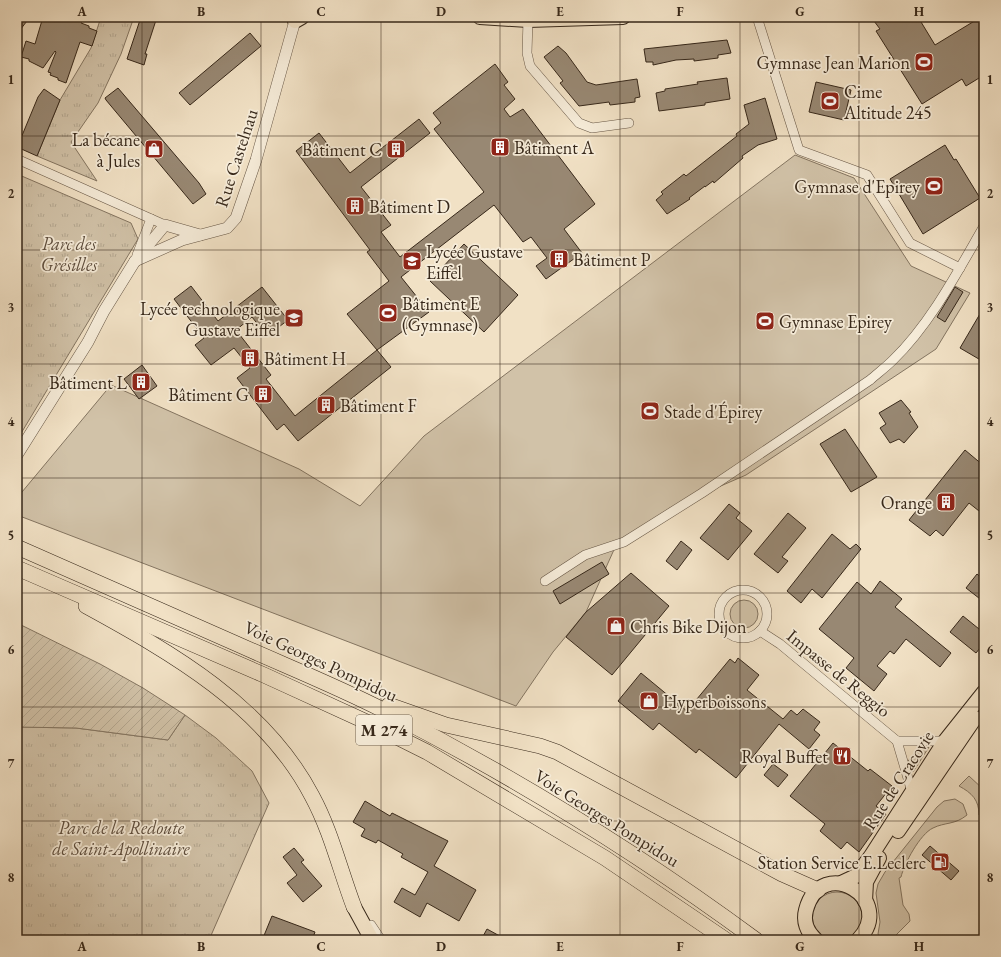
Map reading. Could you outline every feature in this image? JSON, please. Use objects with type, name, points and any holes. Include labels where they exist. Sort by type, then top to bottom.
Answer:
[{"type":"highway","name":"Voie Georges Pompidou","points":[[17,547],[332,686],[435,737],[532,792],[614,842],[702,901],[756,940]]},
{"type":"highway","name":"Voie Georges Pompidou","points":[[17,568],[264,675],[371,724],[427,752],[605,858],[726,940]]},
{"type":"highway","points":[[17,568],[121,625],[173,656],[221,690],[251,716],[276,743],[292,764],[312,795],[324,819],[354,907]]},
{"type":"highway","points":[[332,686],[446,725],[540,746],[557,752],[782,874],[818,890]]},
{"type":"main road","points":[[480,17],[528,20],[623,17]]},
{"type":"main road","name":"Rue de Cracovie","points":[[818,890],[824,885],[841,883],[856,876],[871,856],[946,742],[984,692]]},
{"type":"main road","name":"Rue de Cracovie","points":[[867,934],[868,909],[865,901],[866,882],[876,861],[910,815],[969,726],[984,707]]},
{"type":"main road","points":[[841,883],[855,889],[865,901]]},
{"type":"main road","points":[[810,937],[805,911],[812,897],[818,890]]},
{"type":"main road","points":[[354,907],[372,940]]},
{"type":"main road","points":[[858,940],[867,934]]},
{"type":"street","points":[[757,17],[799,150],[867,175],[910,243],[960,268]]},
{"type":"street","name":"Rue Castelnau","points":[[135,261],[182,240],[227,228],[236,218],[256,160],[296,18]]},
{"type":"street","points":[[528,20],[527,53],[530,66],[574,118],[579,123],[592,128],[629,123]]},
{"type":"street","points":[[17,159],[165,225],[201,235]]},
{"type":"street","points":[[135,261],[151,219]]},
{"type":"street","points":[[17,455],[88,342],[104,311],[135,261],[165,225]]},
{"type":"street","points":[[545,580],[585,555],[624,542],[631,538],[702,493],[870,380],[894,360],[924,322],[960,268],[984,226]]},
{"type":"street","name":"Impasse de Reggio","points":[[739,590],[748,590],[763,600],[766,608],[765,624],[760,631],[752,636],[744,638],[735,636],[728,632],[722,625],[719,614],[724,600],[731,593],[739,590]]},
{"type":"street","name":"Impasse de Reggio","points":[[760,631],[780,644],[897,741],[912,792]]},
{"type":"street","name":"Impasse de Reggio","points":[[897,741],[946,742]]},
{"type":"street","points":[[354,907],[362,910],[381,940]]},
{"type":"green space","points":[[101,17],[134,17],[121,54],[98,103],[71,142],[97,181],[37,156],[60,100],[91,48]]},
{"type":"green space","name":"Stade d'Épirey","points":[[795,155],[854,178],[911,266],[970,293],[936,349],[746,475],[670,508],[617,543],[586,612],[553,652],[516,706],[17,515],[17,498],[111,385],[299,469],[360,506],[424,436]]},
{"type":"green space","name":"Parc des Grésilles","points":[[17,174],[131,223],[138,239],[17,440]]},
{"type":"green space","points":[[744,600],[754,604],[758,614],[754,624],[744,628],[734,624],[730,614],[734,604]]},
{"type":"green space","points":[[17,623],[100,664],[143,688],[185,715],[168,740],[76,728],[17,727]]},
{"type":"green space","name":"Parc de la Redoute de Saint-Apollinaire","points":[[185,715],[216,738],[252,771],[269,803],[209,940],[17,940],[17,727],[76,728],[168,740]]},
{"type":"green space","points":[[929,747],[913,772],[908,761],[914,754]]},
{"type":"green space","points":[[969,776],[984,790],[983,818],[979,815],[978,805],[971,794],[959,786]]},
{"type":"green space","points":[[955,799],[963,804],[967,815],[954,822],[933,828],[923,836],[918,843],[905,865],[901,877],[899,878],[903,905],[909,914],[910,921],[891,940],[881,940],[878,934],[880,922],[876,893],[878,884],[885,872],[937,807],[944,801]]},
{"type":"green space","points":[[837,892],[846,894],[857,903],[862,917],[860,926],[851,937],[837,942],[828,940],[817,931],[812,917],[814,908],[823,897]]},
{"type":"building","points":[[17,17],[30,17],[17,34]]},
{"type":"building","points":[[43,17],[74,17],[82,21],[81,23],[89,26],[89,28],[97,31],[92,46],[80,42],[66,83],[58,80],[58,78],[50,75],[51,73],[48,72],[56,52],[55,51],[43,68],[29,61],[29,59],[21,57],[26,41],[35,44]]},
{"type":"building","points":[[141,17],[157,17],[145,54],[147,54],[144,65],[127,59]]},
{"type":"building","name":"Gymnase Jean Marion","points":[[881,17],[918,17],[935,45],[981,17],[984,17],[984,75],[966,86],[962,79],[922,104],[876,31],[880,29],[874,21]]},
{"type":"building","points":[[250,33],[261,46],[190,105],[179,93]]},
{"type":"building","points":[[727,40],[731,53],[718,55],[718,58],[694,61],[694,59],[676,60],[653,65],[653,62],[646,62],[644,49]]},
{"type":"building","points":[[558,46],[566,53],[587,82],[596,85],[637,79],[640,97],[635,98],[635,102],[610,105],[609,102],[579,106],[560,83],[563,81],[544,57]]},
{"type":"building","points":[[495,64],[508,82],[504,85],[515,99],[504,109],[510,117],[523,109],[595,204],[564,229],[582,253],[546,279],[536,266],[547,258],[531,237],[523,242],[494,205],[401,277],[429,312],[377,350],[347,314],[389,281],[367,252],[370,250],[296,151],[319,133],[350,173],[419,119],[430,133],[361,187],[391,225],[381,232],[400,257],[484,192],[434,129],[441,123],[433,113]]},
{"type":"building","points":[[727,78],[730,99],[705,103],[705,105],[659,111],[656,93],[665,91],[665,89],[698,84],[697,82]]},
{"type":"building","name":"Cime Altitude 245","points":[[816,82],[851,90],[844,120],[809,112]]},
{"type":"building","points":[[118,88],[199,183],[206,194],[193,204],[106,100],[105,98]]},
{"type":"building","points":[[44,89],[60,100],[37,156],[17,147],[17,136],[21,138],[38,97]]},
{"type":"building","points":[[765,98],[777,139],[758,145],[742,156],[743,158],[714,183],[713,181],[705,186],[689,198],[690,199],[667,214],[656,200],[663,194],[661,192],[684,174],[686,176],[737,136],[736,134],[749,124],[744,105]]},
{"type":"building","name":"Gymnase d'Epirey","points":[[945,145],[954,160],[956,159],[980,198],[923,234],[890,179]]},
{"type":"building","points":[[464,244],[518,295],[484,332],[430,281]]},
{"type":"building","points":[[191,286],[218,321],[262,287],[288,320],[267,336],[252,317],[236,330],[271,375],[266,379],[295,416],[377,350],[391,367],[298,441],[284,424],[277,430],[237,378],[250,368],[234,348],[211,365],[195,345],[204,338],[174,299]]},
{"type":"building","points":[[955,287],[963,292],[945,322],[937,317]]},
{"type":"building","points":[[984,307],[984,362],[960,348]]},
{"type":"building","name":"Bâtiment L","points":[[142,365],[157,386],[139,399],[124,379]]},
{"type":"building","points":[[901,400],[911,412],[909,413],[918,427],[904,443],[899,439],[890,443],[880,428],[886,424],[879,413]]},
{"type":"building","points":[[845,429],[877,477],[851,492],[820,444]]},
{"type":"building","name":"Orange","points":[[965,450],[984,466],[984,515],[969,503],[943,536],[936,530],[930,536],[909,520]]},
{"type":"building","points":[[729,504],[740,513],[736,518],[752,531],[728,560],[700,538]]},
{"type":"building","points":[[788,513],[806,528],[782,557],[788,561],[778,573],[754,554]]},
{"type":"building","points":[[832,534],[850,549],[856,544],[861,549],[822,598],[812,589],[801,603],[787,591]]},
{"type":"building","points":[[681,541],[692,550],[677,570],[666,561]]},
{"type":"building","points":[[602,562],[609,574],[560,604],[553,591]]},
{"type":"building","points":[[631,573],[669,606],[612,675],[566,637],[586,612]]},
{"type":"building","points":[[977,574],[984,580],[984,602],[966,588]]},
{"type":"building","points":[[880,581],[902,599],[895,607],[951,653],[940,667],[906,639],[894,654],[890,651],[877,666],[887,674],[874,691],[846,668],[854,658],[819,629],[857,582],[871,594]]},
{"type":"building","points":[[963,616],[984,633],[984,643],[976,653],[950,632]]},
{"type":"building","points":[[738,658],[759,675],[747,690],[783,719],[791,710],[797,715],[803,709],[820,722],[814,730],[820,735],[809,749],[779,724],[736,778],[699,749],[696,753],[659,723],[653,730],[618,701],[641,673],[687,711],[730,659],[735,663]]},
{"type":"building","points":[[833,743],[868,771],[870,769],[892,786],[876,806],[886,814],[859,852],[847,842],[841,849],[820,831],[825,824],[790,796]]},
{"type":"building","points":[[773,764],[788,775],[778,787],[764,775]]},
{"type":"building","points":[[365,801],[390,816],[392,813],[448,841],[434,866],[476,890],[459,921],[427,903],[420,917],[394,902],[402,888],[415,895],[428,872],[401,857],[403,854],[378,840],[376,843],[361,836],[365,829],[353,822]]},
{"type":"building","name":"Station Service E.Leclerc","points":[[930,846],[959,871],[951,880],[922,855]]},
{"type":"building","points":[[294,848],[304,860],[301,862],[322,886],[303,902],[287,883],[297,875],[283,857]]},
{"type":"building","points":[[272,916],[315,932],[312,940],[268,940],[263,938]]},
{"type":"building","points":[[487,929],[507,940],[481,940]]},
{"type":"place","name":"Gymnase Jean Marion","points":[[924,62]]},
{"type":"place","name":"Cime Altitude 245","points":[[830,101]]},
{"type":"place","name":"Bâtiment A","points":[[500,147]]},
{"type":"place","name":"La bécane à Jules","points":[[154,149]]},
{"type":"place","name":"Bâtiment C","points":[[396,149]]},
{"type":"place","name":"Gymnase d'Epirey","points":[[934,186]]},
{"type":"place","name":"Bâtiment D","points":[[355,206]]},
{"type":"place","name":"Bâtiment P","points":[[559,259]]},
{"type":"place","name":"Lycée Gustave Eiffel","points":[[412,261]]},
{"type":"place","name":"Bâtiment E (Gymnase)","points":[[388,313]]},
{"type":"place","name":"Lycée technologique Gustave Eiffel","points":[[294,318]]},
{"type":"place","name":"Gymnase Epirey","points":[[765,321]]},
{"type":"place","name":"Bâtiment H","points":[[250,358]]},
{"type":"place","name":"Bâtiment L","points":[[141,382]]},
{"type":"place","name":"Bâtiment G","points":[[263,394]]},
{"type":"place","name":"Bâtiment F","points":[[326,405]]},
{"type":"place","name":"Stade d'Épirey","points":[[650,411]]},
{"type":"place","name":"Orange","points":[[946,502]]},
{"type":"place","name":"Chris Bike Dijon","points":[[616,626]]},
{"type":"place","name":"Hyperboissons","points":[[649,701]]},
{"type":"place","name":"Royal Buffet","points":[[842,756]]},
{"type":"place","name":"Station Service E.Leclerc","points":[[940,862]]}]
